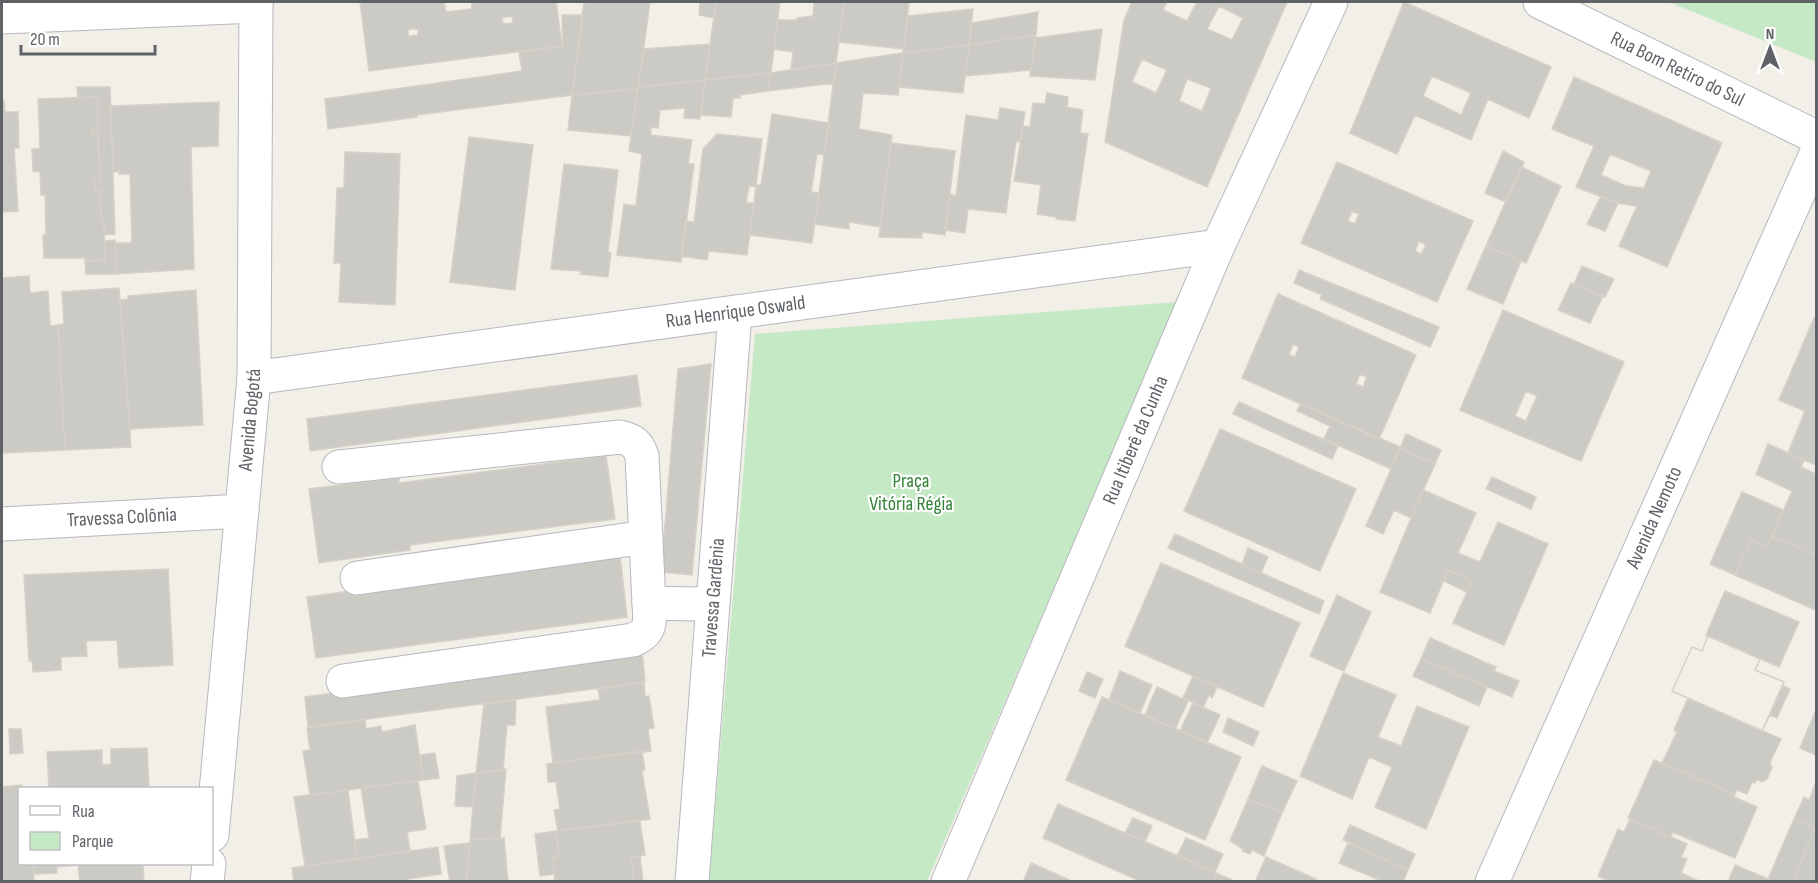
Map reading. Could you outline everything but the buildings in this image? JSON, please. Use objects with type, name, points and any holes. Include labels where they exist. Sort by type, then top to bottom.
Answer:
[{"type":"street","name":"Rua Itiberê da Cunha","points":[[948,882],[1218,246],[1330,2]]},
{"type":"street","name":"Rua Bom Retiro do Sul","points":[[1540,2],[1816,136]]},
{"type":"street","points":[[2,16],[256,4]]},
{"type":"street","name":"Avenida Bogotá","points":[[213,824],[254,378],[256,4]]},
{"type":"street","name":"Avenida Nemoto","points":[[1492,882],[1816,154]]},
{"type":"street","name":"Rua Henrique Oswald","points":[[254,378],[735,314],[1218,246]]},
{"type":"street","name":"Travessa Gardênia","points":[[692,882],[735,314]]},
{"type":"street","points":[[339,467],[620,437],[630,439],[638,446],[642,456],[650,619],[648,628],[642,636],[633,639],[343,681]]},
{"type":"street","name":"Travessa Colônia","points":[[2,524],[242,511]]},
{"type":"street","points":[[357,578],[646,537]]},
{"type":"street","points":[[649,603],[713,602]]},
{"type":"street","points":[[207,882],[209,865]]},
{"type":"green space","points":[[1669,2],[1816,2],[1816,62]]},
{"type":"green space","name":"Praça Vitória Régia","points":[[1178,302],[927,881],[709,882],[755,334]]}]
